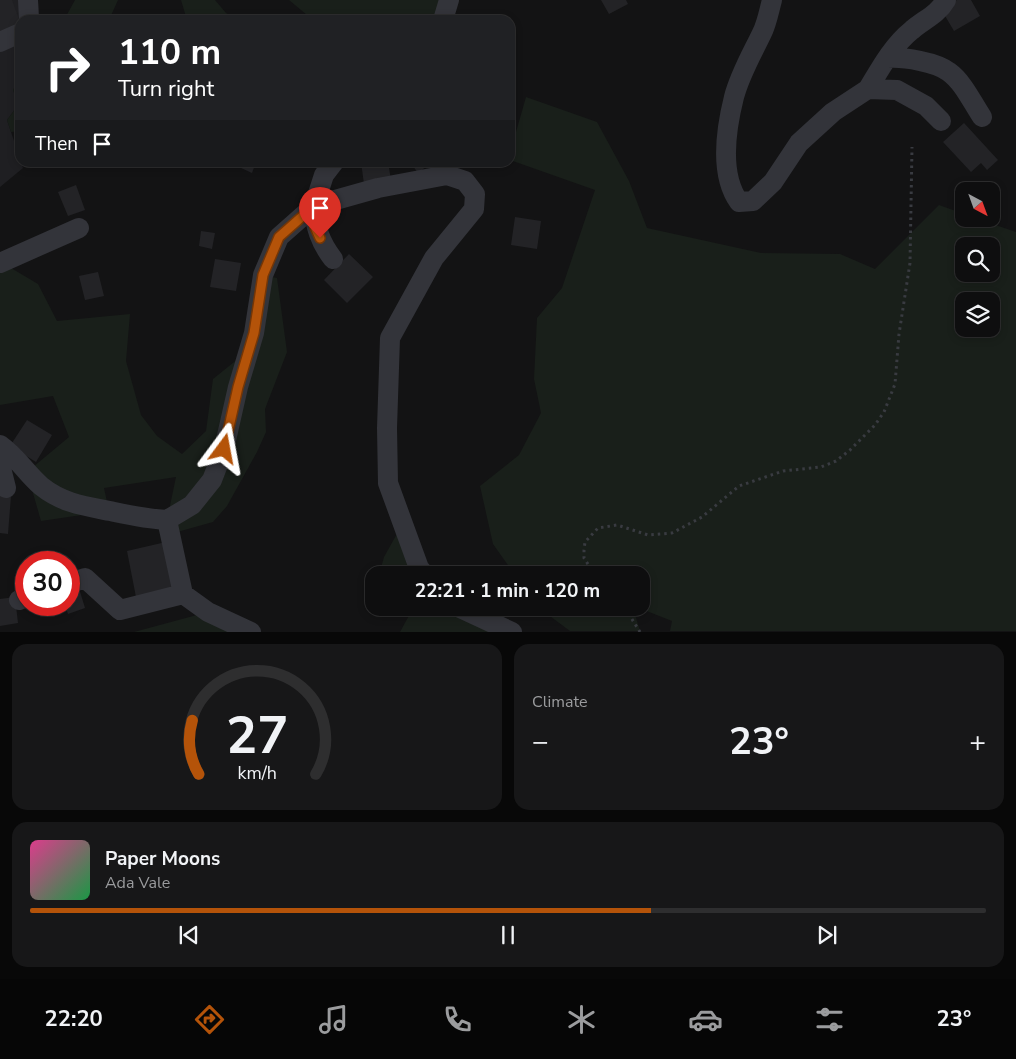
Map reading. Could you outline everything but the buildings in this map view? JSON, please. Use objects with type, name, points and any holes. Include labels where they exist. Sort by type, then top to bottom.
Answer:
[{"type":"street","points":[[28,0],[29,15]]},
{"type":"street","points":[[444,15],[449,0]]},
{"type":"street","points":[[772,0],[764,31],[749,58],[734,96],[726,156],[731,190],[739,202],[753,201],[773,182],[799,143],[833,112],[868,89],[888,58],[911,30],[940,12],[946,0]]},
{"type":"street","points":[[0,42],[15,35]]},
{"type":"street","points":[[888,58],[909,57],[948,71],[965,90],[982,117]]},
{"type":"street","points":[[868,89],[897,90],[926,106],[941,121]]},
{"type":"street","points":[[330,167],[324,175],[314,206],[315,227],[333,260]]},
{"type":"street","points":[[0,445],[14,455],[40,485],[62,500],[140,518],[167,520],[192,504],[212,480],[224,449],[238,387],[254,333],[263,275],[279,237],[314,206],[378,188],[447,175],[464,181],[475,194],[474,209],[434,258],[390,338],[386,428],[388,483],[418,566]]},
{"type":"street","points":[[0,263],[79,228]]},
{"type":"street","points":[[0,464],[6,488]]},
{"type":"street","points":[[167,520],[182,594],[208,612],[251,632]]},
{"type":"street","points":[[80,580],[85,578],[120,610],[182,594]]},
{"type":"street","points":[[478,616],[512,632]]},
{"type":"path","points":[[589,566],[584,558],[585,542],[598,528],[617,525],[648,535],[659,536],[672,533],[702,518],[739,486],[783,471],[821,467],[836,460],[850,450],[875,424],[884,412],[895,384],[900,325],[910,264],[912,147]]},
{"type":"path","points":[[630,616],[640,632]]},
{"type":"shaded area","points":[[0,0],[38,0],[39,15],[15,15],[15,87],[13,90],[15,95],[15,109],[7,120],[15,144],[15,167],[23,168],[0,187]]},
{"type":"shaded area","points":[[75,0],[118,0],[111,15],[67,15]]},
{"type":"shaded area","points":[[181,0],[215,0],[229,15],[186,15]]},
{"type":"shaded area","points":[[289,0],[449,0],[444,15],[307,15]]},
{"type":"shaded area","points":[[526,97],[597,122],[629,181],[647,228],[761,253],[840,254],[875,269],[939,205],[955,211],[955,228],[1000,227],[1016,232],[1016,631],[670,631],[672,621],[650,612],[650,566],[509,566],[493,544],[480,486],[519,455],[541,413],[534,379],[537,318],[562,288],[595,190],[515,162],[515,136]]},
{"type":"shaded area","points":[[15,109],[15,132],[11,132],[7,120]]},
{"type":"shaded area","points":[[6,265],[38,284],[57,321],[130,314],[126,361],[141,415],[157,436],[182,454],[206,431],[213,379],[249,350],[263,275],[277,278],[287,352],[265,409],[266,432],[227,506],[213,522],[170,534],[167,520],[176,477],[104,488],[109,511],[41,521],[27,472],[69,437],[53,396],[0,405],[0,268]]},
{"type":"shaded area","points":[[403,523],[421,566],[382,566],[384,557]]},
{"type":"shaded area","points":[[208,612],[251,632],[134,632]]},
{"type":"shaded area","points":[[409,616],[477,616],[512,632],[400,632]]},
{"type":"shaded area","points":[[550,616],[635,616],[640,631],[570,631]]},
{"type":"route","points":[[224,449],[238,387],[254,333],[263,275],[279,237],[314,206],[315,227],[320,238]]}]
